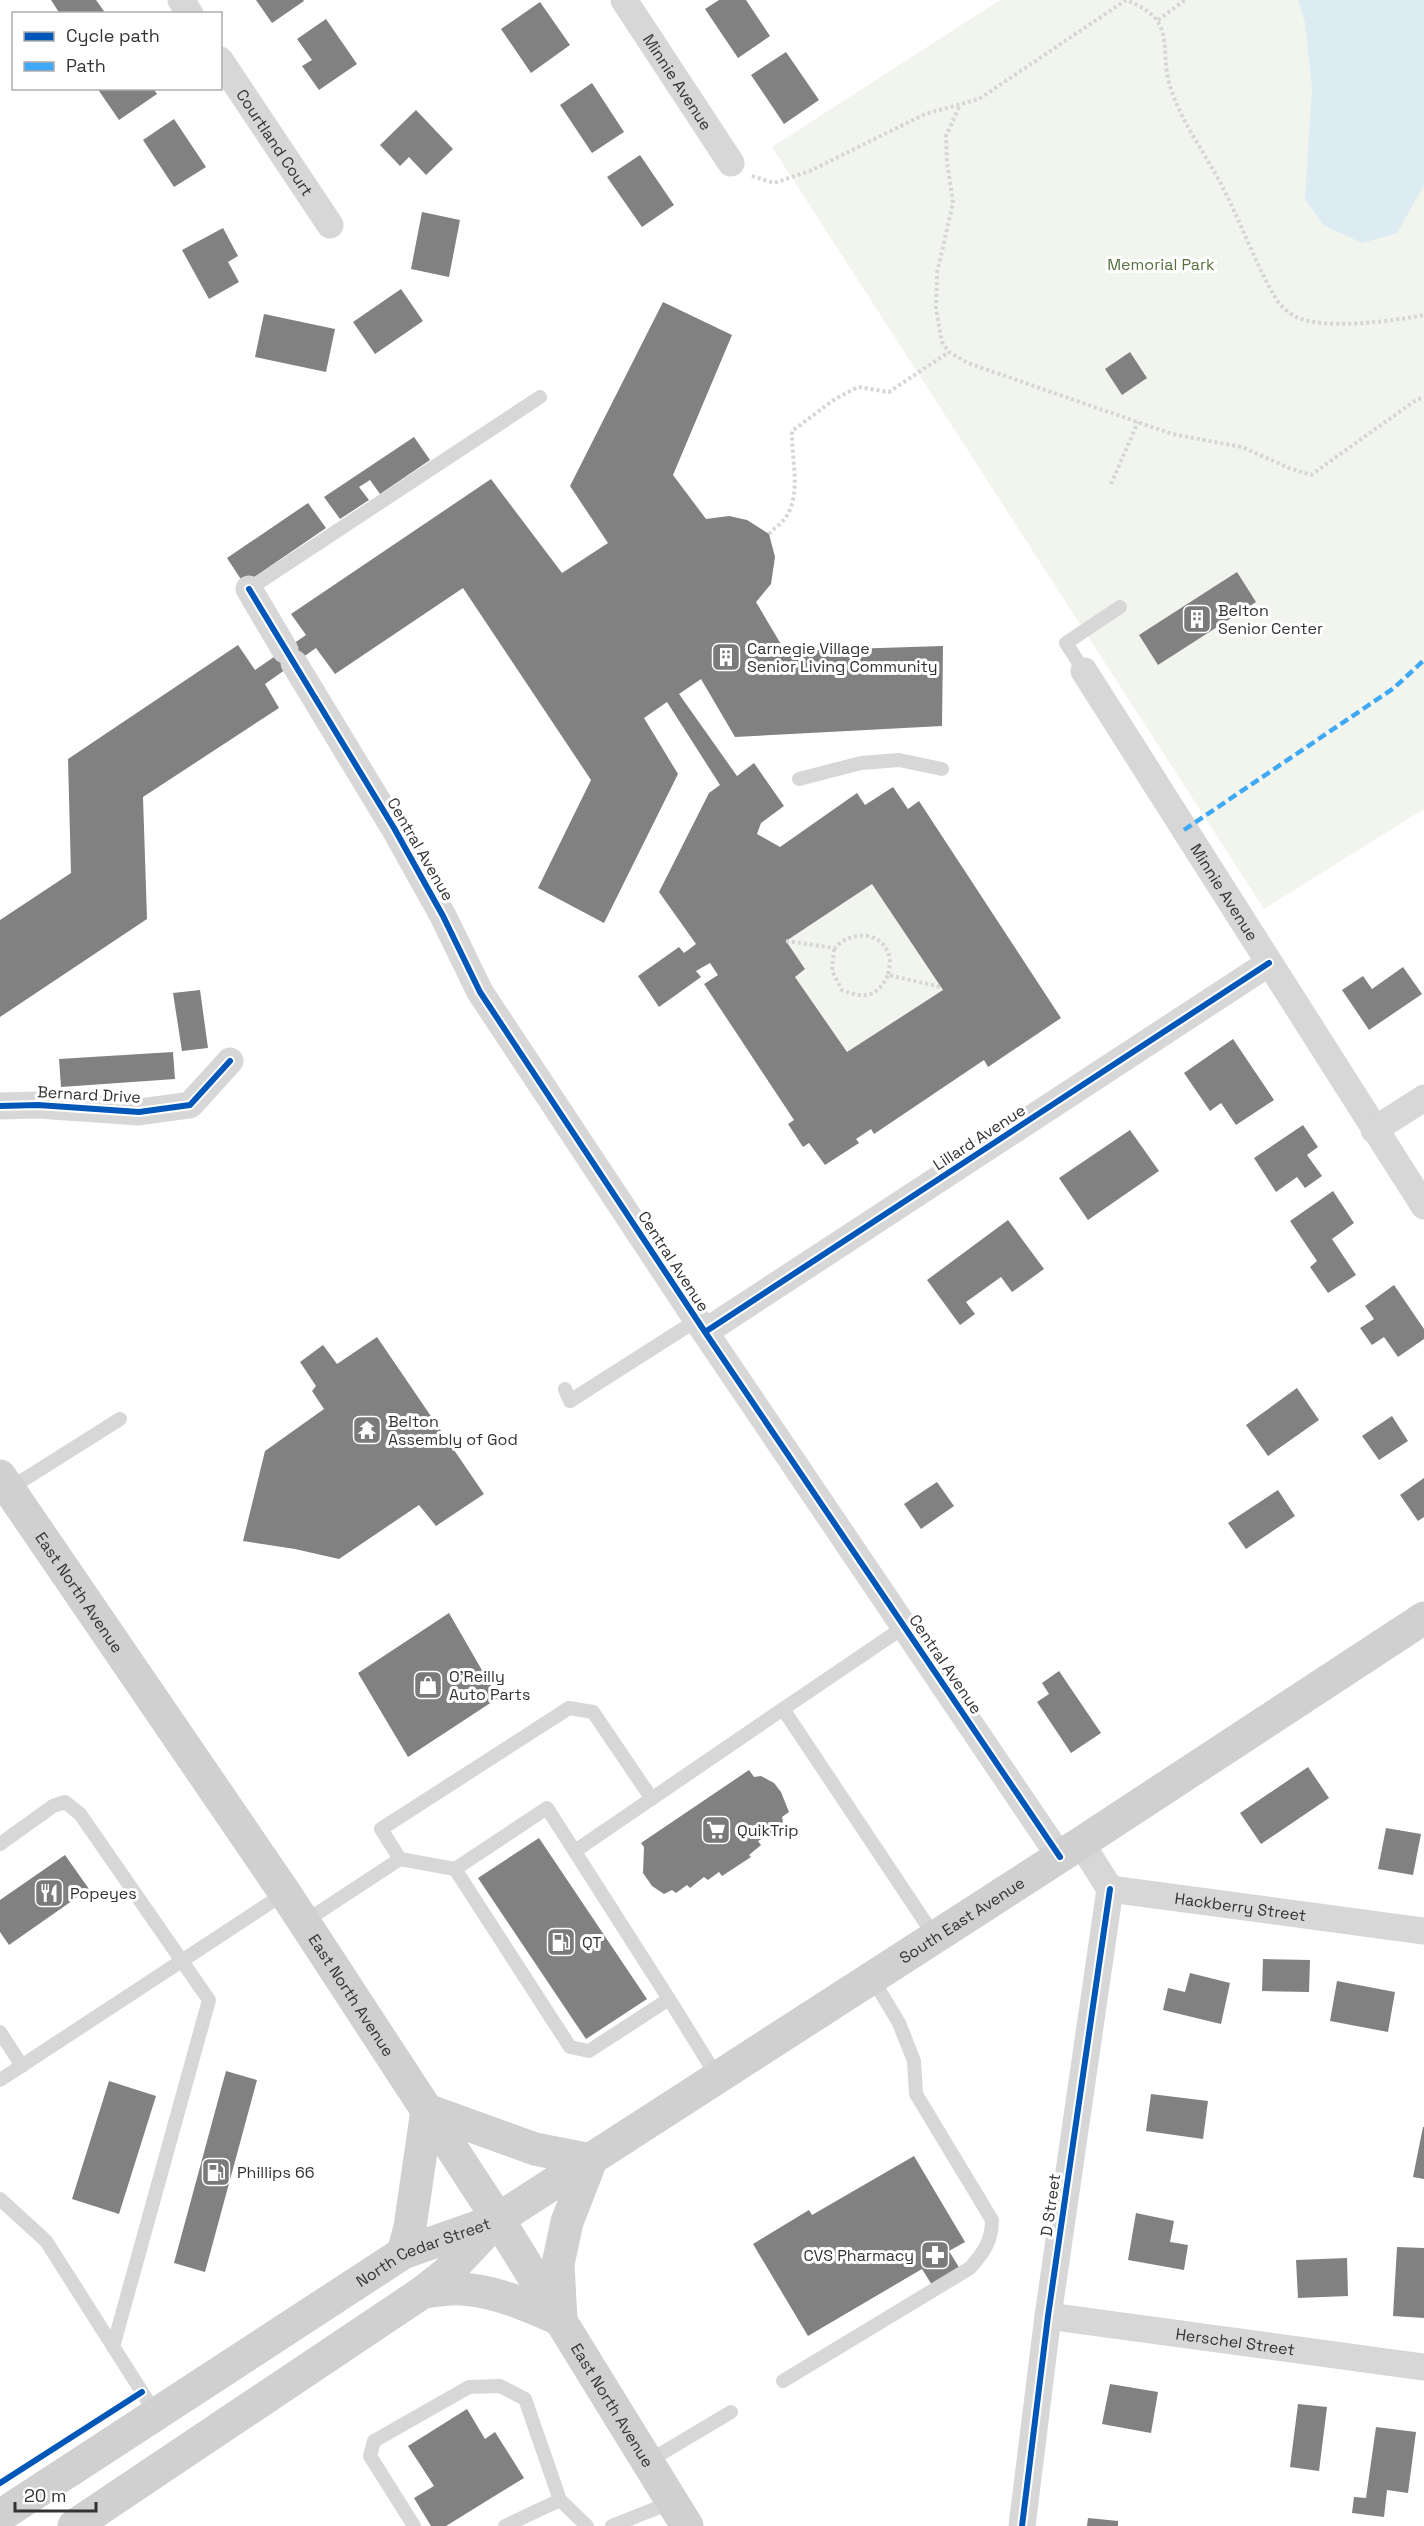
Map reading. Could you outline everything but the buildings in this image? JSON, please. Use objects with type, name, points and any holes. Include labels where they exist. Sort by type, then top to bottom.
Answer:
[{"type":"main road","name":"East North Avenue","points":[[3,1487],[285,1893],[498,2219],[679,2514]]},
{"type":"main road","name":"South East Avenue","points":[[498,2219],[1071,1850],[1424,1618]]},
{"type":"main road","points":[[403,2253],[411,2227],[427,2110],[535,2149],[591,2160],[567,2222],[558,2264],[561,2320],[529,2305],[485,2293],[461,2289],[423,2292]]},
{"type":"main road","name":"North Cedar Street","points":[[0,2516],[403,2253],[498,2219]]},
{"type":"main road","name":"North Cedar Street","points":[[74,2526],[423,2292],[447,2273],[498,2219]]},
{"type":"street","name":"Minnie Avenue","points":[[624,0],[731,163]]},
{"type":"street","name":"Courtland Court","points":[[222,63],[330,225]]},
{"type":"street","name":"Central Avenue","points":[[249,589],[400,837],[443,916],[480,992],[904,1627],[1071,1850]]},
{"type":"street","name":"Minnie Avenue","points":[[1084,671],[1424,1206]]},
{"type":"street","name":"Lillard Avenue","points":[[701,1326],[1269,963]]},
{"type":"street","name":"Bernard Drive","points":[[0,1106],[38,1105],[139,1112],[190,1105],[230,1061]]},
{"type":"street","points":[[1374,1130],[1424,1098]]},
{"type":"street","points":[[1071,1850],[1110,1889]]},
{"type":"street","name":"Hackberry Street","points":[[1110,1889],[1424,1931]]},
{"type":"street","name":"D Street","points":[[1022,2526],[1048,2316],[1110,1889]]},
{"type":"street","name":"Herschel Street","points":[[1048,2316],[1424,2367]]},
{"type":"lane","points":[[249,589],[540,397]]},
{"type":"lane","points":[[1084,671],[1066,643],[1120,607]]},
{"type":"lane","points":[[799,779],[861,763],[899,760],[942,769]]},
{"type":"lane","points":[[565,1389],[570,1401],[701,1326]]},
{"type":"lane","points":[[3,1487],[120,1419]]},
{"type":"lane","points":[[575,1851],[904,1627]]},
{"type":"lane","points":[[400,1859],[381,1829],[569,1708],[593,1712],[652,1800]]},
{"type":"lane","points":[[783,1709],[935,1938]]},
{"type":"lane","points":[[0,1844],[53,1806],[66,1802],[80,1814],[209,2000],[113,2348]]},
{"type":"lane","points":[[304,1922],[400,1859],[455,1869],[547,1808],[718,2078]]},
{"type":"lane","points":[[455,1869],[570,2047],[589,2051],[669,2000]]},
{"type":"lane","points":[[0,2080],[285,1893]]},
{"type":"lane","points":[[783,2381],[970,2268],[987,2248],[992,2234],[992,2220],[916,2094],[914,2061],[899,2023],[872,1978]]},
{"type":"lane","points":[[0,2032],[22,2066]]},
{"type":"lane","points":[[0,2199],[46,2241],[156,2414]]},
{"type":"lane","points":[[414,2526],[370,2456],[374,2442],[469,2387],[500,2386],[525,2399],[560,2500],[587,2526]]},
{"type":"lane","points":[[647,2462],[732,2412]]},
{"type":"lane","points":[[505,2526],[560,2500]]},
{"type":"lane","points":[[612,2526],[679,2514]]},
{"type":"path","points":[[731,163],[754,178],[774,183],[810,171],[925,114],[979,99],[1126,0],[1145,7],[1158,20],[1166,54],[1170,87],[1182,117],[1223,189],[1276,299],[1292,315],[1309,322],[1330,324],[1405,319],[1424,315]]},
{"type":"path","points":[[1158,20],[1185,0]]},
{"type":"path","points":[[959,106],[946,136],[947,162],[954,203],[937,273],[936,309],[942,342],[950,352],[968,363],[1172,434],[1242,447],[1311,475],[1416,400],[1424,397]]},
{"type":"path","points":[[769,534],[786,516],[792,499],[795,474],[791,451],[792,431],[835,399],[858,387],[889,393],[950,352]]},
{"type":"path","points":[[1111,484],[1137,422]]},
{"type":"path","points":[[858,934],[867,935],[883,946],[887,953],[890,961],[888,975],[872,993],[862,996],[842,990],[832,971],[835,948],[849,937],[858,934]]},
{"type":"path","points":[[786,941],[835,948]]},
{"type":"path","points":[[888,975],[941,987]]},
{"type":"green space","name":"Memorial Park","points":[[1000,0],[1424,0],[1424,809],[1264,909],[772,147]]},
{"type":"green space","points":[[872,884],[943,990],[847,1052],[795,977],[805,968],[786,941]]},
{"type":"shaded area","points":[[1298,0],[1424,0],[1424,185],[1397,233],[1362,243],[1323,225],[1305,199],[1312,88],[1305,23]]},
{"type":"marked path","points":[[1184,830],[1394,688],[1424,660]]},
{"type":"cycle path","points":[[249,589],[394,828],[443,916],[480,992],[705,1332],[1060,1857]]},
{"type":"cycle path","points":[[705,1332],[1269,963]]},
{"type":"cycle path","points":[[0,1106],[38,1105],[139,1112],[190,1105],[230,1061]]},
{"type":"cycle path","points":[[1022,2526],[1048,2316],[1110,1889]]},
{"type":"cycle path","points":[[0,2483],[142,2392]]},
{"type":"place","name":"Belton Senior Center","points":[[1197,619]]},
{"type":"place","name":"Carnegie Village Senior Living Community","points":[[726,657]]},
{"type":"place","name":"Belton Assembly of God","points":[[367,1430]]},
{"type":"place","name":"O'Reilly Auto Parts","points":[[428,1685]]},
{"type":"place","name":"QuikTrip","points":[[716,1830]]},
{"type":"place","name":"Popeyes","points":[[49,1893]]},
{"type":"place","name":"QT","points":[[561,1942]]},
{"type":"place","name":"Phillips 66","points":[[216,2172]]},
{"type":"place","name":"CVS Pharmacy","points":[[935,2255]]}]
